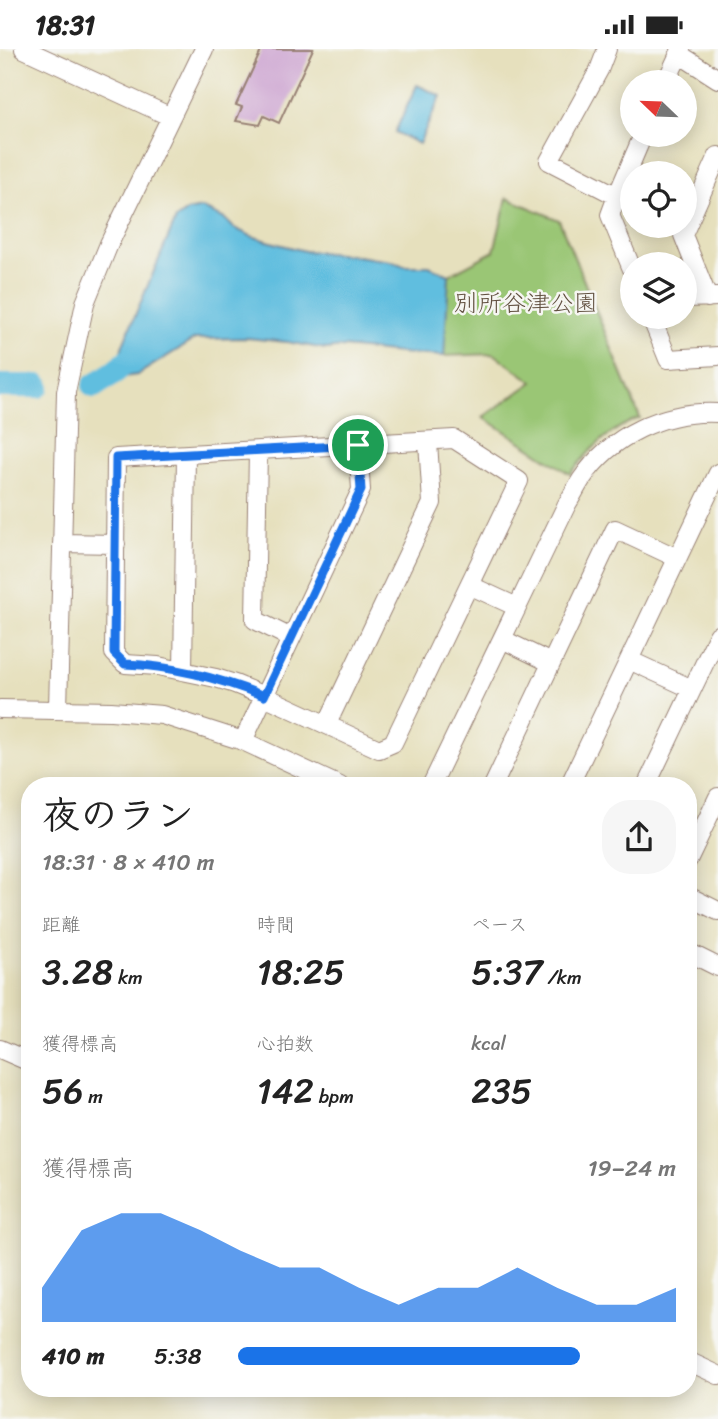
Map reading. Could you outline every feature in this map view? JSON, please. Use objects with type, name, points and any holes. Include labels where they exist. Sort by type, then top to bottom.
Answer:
[{"type":"street","points":[[24,49],[171,117]]},
{"type":"street","points":[[58,709],[66,392],[85,303],[110,244],[204,49]]},
{"type":"street","points":[[607,49],[599,70],[549,161],[617,196]]},
{"type":"street","points":[[671,70],[680,51],[718,79]]},
{"type":"street","points":[[625,252],[610,215],[638,147]]},
{"type":"street","points":[[713,298],[683,235],[718,156]]},
{"type":"street","points":[[656,329],[668,359],[718,356]]},
{"type":"street","points":[[435,777],[581,480],[598,459],[619,441],[651,424],[696,413],[718,413]]},
{"type":"street","points":[[454,439],[519,481],[393,743],[379,749],[264,696],[216,678],[158,666],[125,664],[114,653],[116,458],[358,445],[454,439]]},
{"type":"street","points":[[327,724],[432,503],[428,442]]},
{"type":"street","points":[[243,741],[361,490],[358,445]]},
{"type":"street","points":[[258,451],[256,620],[291,638]]},
{"type":"street","points":[[183,671],[186,455]]},
{"type":"street","points":[[573,777],[718,473]]},
{"type":"street","points":[[497,777],[615,529],[677,558]]},
{"type":"street","points":[[62,543],[116,544]]},
{"type":"street","points":[[469,585],[517,607]]},
{"type":"street","points":[[650,777],[718,635]]},
{"type":"street","points":[[502,639],[551,663]]},
{"type":"street","points":[[629,660],[692,689]]},
{"type":"street","points":[[0,709],[58,709],[162,715],[243,741],[321,777]]},
{"type":"street","points":[[697,841],[718,797]]},
{"type":"street","points":[[697,901],[718,911]]},
{"type":"street","points":[[697,955],[717,963]]},
{"type":"street","points":[[0,1049],[21,1058]]},
{"type":"street","points":[[697,1365],[718,1375]]},
{"type":"green space","name":"別所谷津公園","points":[[507,198],[559,220],[640,418],[610,434],[593,448],[570,474],[483,417],[533,382],[494,354],[444,356],[449,275],[494,251]]},
{"type":"water","points":[[417,85],[441,96],[419,144],[395,132]]},
{"type":"water","points":[[202,208],[225,219],[234,228],[278,244],[305,251],[391,261],[405,266],[429,266],[449,275],[444,356],[343,347],[326,349],[247,338],[195,339],[137,375],[123,377],[116,371],[123,344],[176,219],[187,211]]},
{"type":"building","points":[[262,49],[313,49],[279,123],[264,116],[260,125],[236,121],[242,107],[236,105]]},
{"type":"waterway","points":[[94,386],[116,371],[141,348]]},
{"type":"waterway","points":[[0,386],[38,386]]},
{"type":"route","points":[[358,445],[361,490],[264,696],[216,678],[158,666],[125,664],[114,653],[116,458],[358,445]]}]
